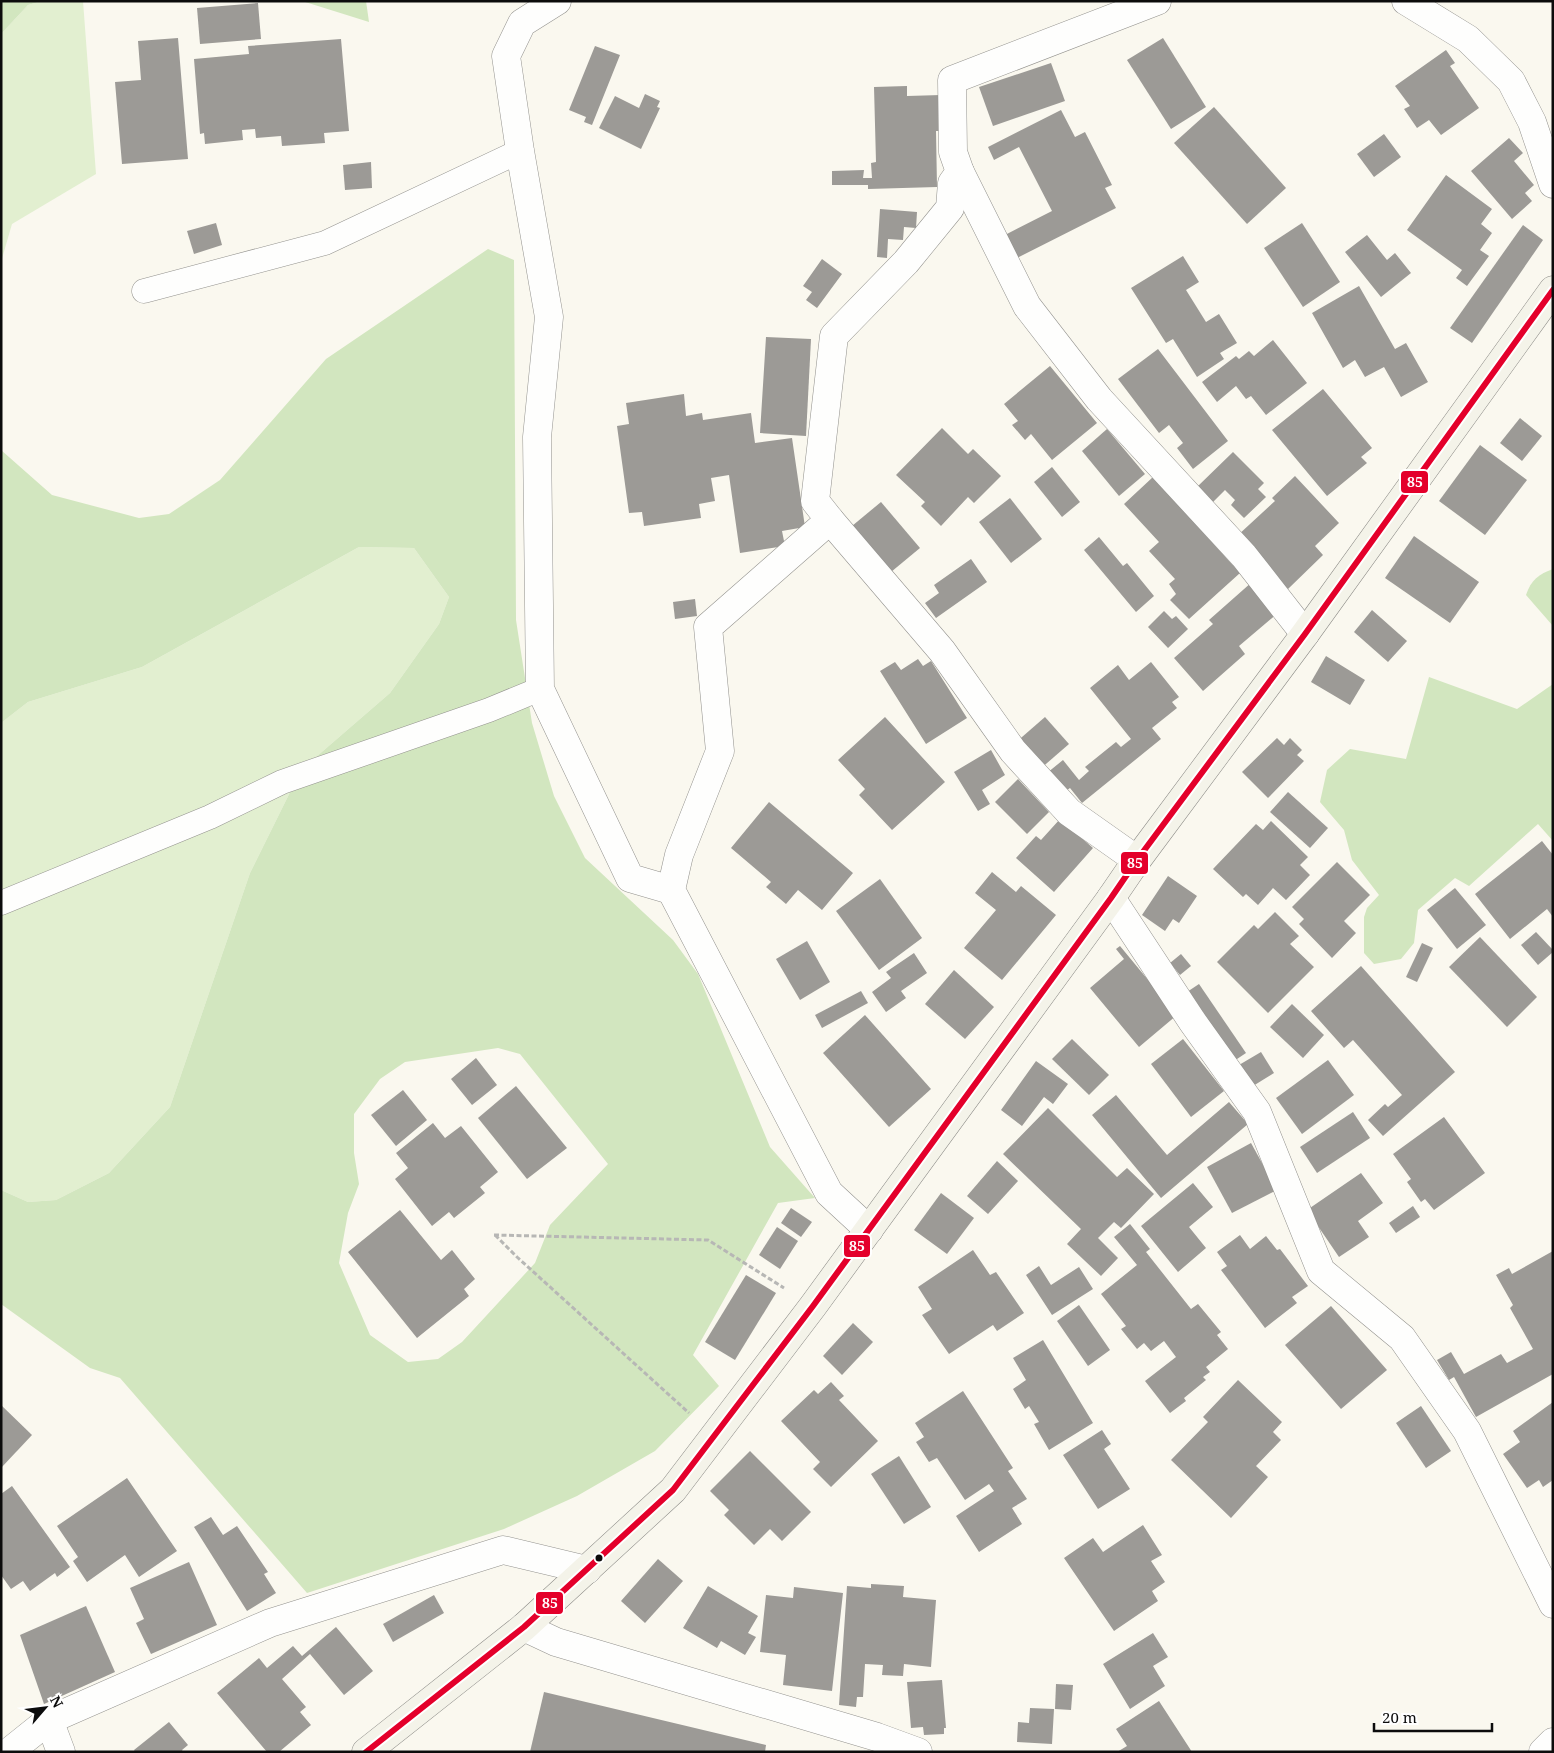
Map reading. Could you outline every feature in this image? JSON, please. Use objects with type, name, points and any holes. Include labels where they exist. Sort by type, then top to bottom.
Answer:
[{"type":"main road","points":[[366,1752],[524,1627],[673,1490],[813,1306],[1111,898],[1136,860],[1305,634],[1553,290]]},
{"type":"street","points":[[556,1],[522,23],[506,56],[520,151],[549,318],[537,437],[540,689],[630,878],[671,890]]},
{"type":"street","points":[[1157,1],[952,80],[953,152],[960,172],[1027,306],[1099,399],[1244,556],[1305,634]]},
{"type":"street","points":[[1406,1],[1468,39],[1511,81],[1532,122],[1553,184]]},
{"type":"street","points":[[960,172],[952,183],[950,208],[906,262],[834,336],[815,501],[942,651],[1013,751],[1069,812],[1136,860]]},
{"type":"street","points":[[830,520],[708,627],[720,751],[679,855],[671,890],[829,1193],[868,1230]]},
{"type":"street","points":[[1111,898],[1192,1021],[1257,1112],[1321,1271],[1402,1338],[1456,1415],[1467,1431],[1553,1604]]},
{"type":"street","points":[[9,1752],[49,1720],[270,1623],[503,1550],[587,1570]]},
{"type":"street","points":[[524,1627],[556,1642],[874,1744],[918,1752]]},
{"type":"street","points":[[49,1720],[61,1752]]},
{"type":"street","points":[[1543,1752],[1553,1742]]},
{"type":"lane","points":[[144,291],[325,243],[520,151]]},
{"type":"lane","points":[[1,903],[210,818],[282,782],[489,710],[540,689]]},
{"type":"path","points":[[714,1435],[516,1258],[494,1235],[708,1240],[813,1306]]},
{"type":"green space","points":[[1,1],[42,1],[28,5],[1,34]]},
{"type":"green space","points":[[42,1],[83,1],[96,174],[12,224],[1,262],[1,34],[28,5]]},
{"type":"green space","points":[[302,1],[366,1],[369,22]]},
{"type":"green space","points":[[488,249],[514,260],[516,620],[532,723],[554,796],[585,858],[673,940],[698,974],[770,1147],[815,1198],[778,1203],[693,1355],[719,1386],[655,1451],[577,1496],[504,1529],[307,1593],[120,1378],[90,1368],[1,1304],[1,1190],[28,1202],[56,1200],[109,1173],[170,1107],[250,873],[301,770],[390,693],[439,624],[449,597],[414,548],[359,547],[142,667],[28,702],[1,723],[1,450],[52,495],[139,518],[169,514],[220,480],[326,359]],"holes":[[[498,1048],[520,1054],[608,1164],[550,1225],[535,1263],[462,1342],[438,1359],[408,1362],[370,1335],[339,1263],[348,1213],[359,1184],[354,1153],[354,1114],[380,1079],[405,1062]]]},
{"type":"green space","points":[[359,547],[414,548],[449,597],[439,624],[390,693],[301,770],[250,873],[170,1107],[109,1173],[56,1200],[28,1202],[1,1190],[1,723],[28,702],[142,667]]},
{"type":"green space","points":[[1553,569],[1553,626],[1526,595],[1530,585],[1536,578]]},
{"type":"green space","points":[[1429,677],[1517,709],[1553,684],[1553,841],[1538,824],[1469,886],[1455,878],[1418,910],[1414,943],[1401,959],[1374,964],[1364,953],[1364,917],[1367,908],[1379,895],[1352,860],[1344,830],[1320,802],[1327,770],[1350,749],[1406,759]]},
{"type":"building","points":[[258,3],[261,39],[200,44],[197,8]]},
{"type":"building","points":[[178,38],[188,159],[122,164],[115,82],[141,80],[138,41]]},
{"type":"building","points":[[1163,38],[1206,107],[1171,129],[1127,60]]},
{"type":"building","points":[[341,39],[349,131],[324,133],[325,143],[282,146],[281,136],[256,138],[255,129],[242,130],[243,140],[205,144],[204,133],[200,134],[194,59],[249,54],[248,46]]},
{"type":"building","points":[[595,46],[620,55],[592,125],[584,122],[586,117],[569,110]]},
{"type":"building","points":[[1446,50],[1455,63],[1450,66],[1479,108],[1441,135],[1429,120],[1417,128],[1404,109],[1410,106],[1395,86]]},
{"type":"building","points":[[1051,63],[1065,101],[993,126],[979,87]]},
{"type":"building","points":[[907,86],[907,96],[941,95],[942,131],[936,131],[937,187],[868,189],[868,185],[832,185],[832,171],[864,170],[863,178],[872,178],[871,163],[876,162],[874,87]]},
{"type":"building","points":[[645,94],[660,101],[657,107],[660,108],[641,149],[599,128],[615,96],[639,108]]},
{"type":"building","points":[[1214,107],[1286,188],[1247,224],[1174,143]]},
{"type":"building","points":[[1061,110],[1075,137],[1085,132],[1112,185],[1105,188],[1116,208],[1015,259],[1003,236],[1052,211],[1019,147],[994,160],[988,147]]},
{"type":"building","points":[[1384,134],[1401,157],[1374,177],[1357,154]]},
{"type":"building","points":[[1509,138],[1523,153],[1514,161],[1534,185],[1525,193],[1532,201],[1512,219],[1471,171]]},
{"type":"building","points":[[371,162],[372,188],[345,190],[343,165]]},
{"type":"building","points":[[1446,175],[1492,209],[1481,224],[1492,233],[1480,250],[1489,256],[1467,286],[1456,278],[1462,270],[1407,230]]},
{"type":"building","points":[[880,209],[917,212],[916,228],[904,227],[903,240],[888,239],[887,258],[877,257]]},
{"type":"building","points":[[216,223],[222,245],[194,254],[187,231]]},
{"type":"building","points":[[1302,223],[1340,282],[1303,307],[1264,248]]},
{"type":"building","points":[[1523,225],[1543,240],[1472,343],[1450,328]]},
{"type":"building","points":[[1367,235],[1387,260],[1395,253],[1411,273],[1381,297],[1345,252]]},
{"type":"building","points":[[1183,256],[1199,282],[1186,290],[1206,322],[1219,314],[1237,343],[1220,353],[1224,359],[1197,377],[1173,339],[1166,343],[1131,288]]},
{"type":"building","points":[[822,259],[842,274],[817,308],[806,300],[812,292],[803,286]]},
{"type":"building","points":[[1359,286],[1395,349],[1406,343],[1428,382],[1401,397],[1384,367],[1365,377],[1355,360],[1343,368],[1312,313]]},
{"type":"building","points":[[766,337],[811,339],[806,436],[760,433]]},
{"type":"building","points":[[1273,340],[1307,383],[1266,415],[1251,396],[1246,399],[1236,386],[1217,402],[1202,382],[1236,356],[1239,359],[1249,351],[1254,356]]},
{"type":"building","points":[[1158,349],[1228,441],[1193,469],[1177,448],[1183,443],[1169,425],[1159,433],[1118,379]]},
{"type":"building","points":[[1050,366],[1097,423],[1052,460],[1031,434],[1025,440],[1012,425],[1018,421],[1004,404]]},
{"type":"building","points":[[1323,389],[1372,448],[1361,457],[1367,463],[1327,496],[1272,430]]},
{"type":"building","points":[[684,394],[686,416],[702,413],[703,420],[751,413],[755,443],[792,438],[805,527],[782,531],[785,546],[740,553],[729,475],[711,478],[715,501],[699,504],[701,518],[644,526],[642,512],[629,513],[617,426],[629,424],[626,403]]},
{"type":"building","points":[[1520,418],[1542,436],[1522,461],[1500,443]]},
{"type":"building","points":[[942,428],[968,454],[973,449],[1001,476],[974,503],[968,497],[941,526],[921,506],[925,502],[896,475]]},
{"type":"building","points":[[1107,429],[1145,474],[1119,496],[1082,451]]},
{"type":"building","points":[[1480,445],[1527,480],[1485,535],[1439,501]]},
{"type":"building","points":[[1233,452],[1264,483],[1258,489],[1266,497],[1244,518],[1231,505],[1235,500],[1225,490],[1212,503],[1197,487]]},
{"type":"building","points":[[1052,467],[1080,502],[1062,517],[1034,482]]},
{"type":"building","points":[[1295,476],[1339,523],[1315,546],[1323,555],[1288,589],[1237,536],[1275,501],[1272,498]]},
{"type":"building","points":[[1153,477],[1240,573],[1189,619],[1170,600],[1176,594],[1169,584],[1175,579],[1149,551],[1159,542],[1124,504]]},
{"type":"building","points":[[1010,498],[1042,539],[1011,563],[979,522]]},
{"type":"building","points":[[881,502],[920,548],[891,572],[852,526]]},
{"type":"building","points":[[1414,536],[1479,582],[1450,623],[1385,578]]},
{"type":"building","points":[[1099,537],[1123,566],[1127,563],[1154,596],[1136,612],[1084,550]]},
{"type":"building","points":[[971,559],[987,582],[936,618],[925,603],[939,593],[934,585]]},
{"type":"building","points":[[1252,582],[1278,613],[1239,646],[1245,654],[1203,691],[1174,658],[1213,624],[1209,620]]},
{"type":"building","points":[[695,599],[697,616],[675,619],[673,602]]},
{"type":"building","points":[[1372,610],[1407,641],[1388,662],[1354,632]]},
{"type":"building","points":[[1164,611],[1172,619],[1176,616],[1188,629],[1168,648],[1148,627]]},
{"type":"building","points":[[1326,656],[1365,680],[1350,705],[1311,682]]},
{"type":"building","points":[[918,659],[923,666],[931,661],[967,718],[926,744],[880,671],[895,662],[901,670]]},
{"type":"building","points":[[1151,662],[1179,697],[1172,702],[1177,708],[1152,728],[1161,739],[1082,803],[1070,788],[1063,793],[1047,773],[1063,760],[1079,780],[1089,771],[1085,767],[1116,742],[1121,747],[1131,739],[1090,688],[1118,665],[1129,680]]},
{"type":"building","points":[[885,717],[945,782],[892,830],[859,795],[865,789],[838,760]]},
{"type":"building","points":[[1045,717],[1069,744],[1039,770],[1015,743]]},
{"type":"building","points":[[1277,738],[1284,745],[1290,738],[1302,750],[1297,755],[1304,761],[1268,798],[1242,772]]},
{"type":"building","points":[[991,750],[1005,775],[982,790],[990,804],[978,811],[954,772]]},
{"type":"building","points":[[1018,779],[1049,812],[1027,834],[995,802]]},
{"type":"building","points":[[1288,792],[1328,828],[1310,848],[1270,812]]},
{"type":"building","points":[[769,802],[853,873],[822,910],[798,890],[786,904],[766,887],[771,882],[731,848]]},
{"type":"building","points":[[1060,819],[1093,848],[1054,892],[1016,858],[1036,836],[1041,840]]},
{"type":"building","points":[[1271,821],[1308,857],[1300,865],[1310,875],[1286,900],[1273,888],[1258,905],[1246,894],[1243,897],[1213,869],[1256,824],[1263,830]]},
{"type":"building","points":[[1542,841],[1553,855],[1553,917],[1547,909],[1510,939],[1475,894]]},
{"type":"building","points":[[1337,862],[1370,895],[1344,921],[1356,933],[1332,958],[1299,924],[1304,919],[1292,907]]},
{"type":"building","points":[[992,872],[1016,892],[1021,886],[1056,915],[1002,980],[964,948],[996,910],[975,893]]},
{"type":"building","points":[[1168,876],[1197,896],[1179,923],[1173,919],[1165,931],[1142,915]]},
{"type":"building","points":[[880,879],[922,938],[879,970],[836,911]]},
{"type":"building","points":[[1455,888],[1486,925],[1457,949],[1427,910]]},
{"type":"building","points":[[1275,912],[1299,936],[1290,944],[1314,967],[1268,1013],[1217,962],[1254,925],[1258,929]]},
{"type":"building","points":[[1536,932],[1553,950],[1538,965],[1521,945]]},
{"type":"building","points":[[1480,937],[1537,997],[1507,1027],[1449,967]]},
{"type":"building","points":[[807,941],[830,982],[800,1000],[776,959]]},
{"type":"building","points":[[1422,943],[1433,948],[1417,982],[1406,977]]},
{"type":"building","points":[[1120,946],[1177,1015],[1139,1047],[1090,988],[1124,959],[1116,949]]},
{"type":"building","points":[[914,953],[927,973],[901,991],[906,998],[886,1012],[872,992],[891,978],[886,972]]},
{"type":"building","points":[[1181,954],[1191,966],[1180,975],[1170,963]]},
{"type":"building","points":[[1361,966],[1455,1072],[1383,1136],[1368,1120],[1385,1104],[1388,1107],[1402,1095],[1353,1040],[1344,1048],[1311,1011]]},
{"type":"building","points":[[954,970],[994,1007],[965,1039],[925,1004]]},
{"type":"building","points":[[1199,984],[1246,1053],[1231,1063],[1184,994]]},
{"type":"building","points":[[861,991],[868,1003],[822,1028],[815,1015]]},
{"type":"building","points":[[1292,1004],[1324,1035],[1303,1058],[1270,1027]]},
{"type":"building","points":[[865,1015],[931,1089],[889,1127],[823,1053]]},
{"type":"building","points":[[1072,1039],[1109,1075],[1089,1095],[1052,1059]]},
{"type":"building","points":[[1183,1039],[1224,1091],[1191,1117],[1151,1064]]},
{"type":"building","points":[[1261,1052],[1274,1073],[1253,1086],[1239,1065]]},
{"type":"building","points":[[476,1058],[497,1085],[472,1105],[451,1079]]},
{"type":"building","points":[[1328,1060],[1354,1095],[1302,1134],[1276,1098]]},
{"type":"building","points":[[1036,1061],[1068,1084],[1053,1104],[1044,1097],[1022,1126],[1001,1110]]},
{"type":"building","points":[[516,1086],[567,1148],[527,1179],[478,1118]]},
{"type":"building","points":[[403,1090],[427,1120],[396,1146],[371,1115]]},
{"type":"building","points":[[1116,1095],[1167,1155],[1229,1102],[1248,1124],[1161,1198],[1092,1115]]},
{"type":"building","points":[[1048,1108],[1117,1177],[1127,1168],[1154,1194],[1121,1228],[1114,1222],[1098,1238],[1118,1258],[1101,1276],[1067,1244],[1081,1229],[1003,1154]]},
{"type":"building","points":[[1353,1112],[1370,1138],[1317,1173],[1300,1147]]},
{"type":"building","points":[[1444,1117],[1485,1173],[1434,1210],[1425,1199],[1421,1202],[1407,1182],[1411,1179],[1393,1154]]},
{"type":"building","points":[[433,1123],[445,1138],[461,1126],[498,1172],[480,1187],[485,1193],[454,1218],[449,1212],[432,1226],[395,1179],[408,1168],[396,1153]]},
{"type":"building","points":[[1251,1143],[1277,1190],[1232,1213],[1207,1167]]},
{"type":"building","points":[[997,1161],[1018,1181],[988,1214],[967,1196]]},
{"type":"building","points":[[1361,1173],[1383,1203],[1358,1221],[1369,1237],[1339,1257],[1307,1210]]},
{"type":"building","points":[[1193,1183],[1213,1207],[1189,1227],[1206,1248],[1178,1272],[1141,1226]]},
{"type":"building","points":[[941,1193],[974,1218],[947,1254],[914,1230]]},
{"type":"building","points":[[1413,1206],[1420,1217],[1396,1233],[1389,1223]]},
{"type":"building","points":[[791,1208],[812,1222],[801,1237],[781,1223]]},
{"type":"building","points":[[400,1210],[441,1260],[452,1250],[475,1279],[464,1289],[469,1296],[417,1338],[348,1252]]},
{"type":"building","points":[[1130,1224],[1150,1249],[1146,1252],[1191,1309],[1198,1304],[1221,1332],[1217,1335],[1228,1349],[1206,1367],[1210,1372],[1203,1377],[1206,1380],[1184,1398],[1186,1401],[1170,1413],[1145,1381],[1176,1357],[1164,1341],[1151,1351],[1144,1343],[1137,1349],[1121,1329],[1126,1326],[1101,1294],[1137,1265],[1114,1237]]},
{"type":"building","points":[[777,1227],[798,1241],[780,1269],[759,1255]]},
{"type":"building","points":[[1240,1235],[1250,1249],[1266,1236],[1277,1250],[1280,1249],[1308,1286],[1292,1297],[1297,1303],[1265,1328],[1221,1270],[1227,1266],[1217,1252]]},
{"type":"building","points":[[973,1250],[990,1275],[996,1272],[1024,1313],[997,1331],[993,1325],[949,1354],[922,1315],[932,1309],[918,1287]]},
{"type":"building","points":[[1553,1251],[1553,1374],[1476,1417],[1454,1377],[1449,1380],[1437,1360],[1451,1352],[1464,1374],[1501,1354],[1507,1363],[1533,1349],[1510,1308],[1513,1305],[1496,1275],[1509,1268],[1512,1274]]},
{"type":"building","points":[[1039,1266],[1051,1285],[1079,1267],[1093,1289],[1052,1315],[1026,1275]]},
{"type":"building","points":[[746,1275],[776,1293],[735,1360],[705,1342]]},
{"type":"building","points":[[1079,1305],[1110,1350],[1088,1366],[1057,1321]]},
{"type":"building","points":[[1331,1306],[1387,1370],[1341,1409],[1285,1345]]},
{"type":"building","points":[[853,1323],[873,1342],[842,1375],[823,1356]]},
{"type":"building","points":[[1043,1340],[1093,1423],[1049,1450],[1034,1424],[1039,1422],[1029,1406],[1025,1409],[1013,1389],[1026,1380],[1013,1358]]},
{"type":"building","points":[[1238,1380],[1282,1422],[1273,1432],[1281,1440],[1256,1466],[1268,1477],[1231,1518],[1171,1460],[1208,1422],[1203,1417]]},
{"type":"building","points":[[831,1382],[844,1396],[839,1400],[878,1441],[831,1487],[813,1469],[820,1462],[781,1421],[814,1390],[818,1394]]},
{"type":"building","points":[[963,1391],[1013,1468],[1008,1471],[1027,1499],[1012,1508],[1022,1524],[979,1552],[956,1516],[994,1491],[989,1484],[965,1500],[937,1458],[929,1462],[916,1442],[924,1437],[915,1423]]},
{"type":"building","points":[[1553,1402],[1553,1480],[1543,1487],[1539,1480],[1527,1488],[1503,1454],[1520,1442],[1513,1431]]},
{"type":"building","points":[[1,1405],[32,1435],[1,1468]]},
{"type":"building","points":[[1421,1406],[1451,1451],[1426,1468],[1396,1423]]},
{"type":"building","points":[[1102,1430],[1111,1444],[1104,1449],[1130,1489],[1098,1509],[1063,1455]]},
{"type":"building","points":[[750,1451],[811,1512],[782,1541],[770,1529],[754,1545],[724,1515],[729,1510],[710,1491]]},
{"type":"building","points":[[899,1456],[931,1507],[904,1524],[871,1474]]},
{"type":"building","points":[[127,1478],[177,1551],[139,1577],[125,1555],[87,1582],[73,1561],[78,1557],[57,1526]]},
{"type":"building","points":[[12,1486],[70,1567],[57,1577],[55,1573],[30,1591],[23,1581],[11,1589],[1,1575],[1,1494]]},
{"type":"building","points":[[211,1517],[223,1535],[237,1526],[268,1572],[264,1574],[276,1593],[247,1611],[194,1527]]},
{"type":"building","points":[[1143,1525],[1162,1555],[1151,1561],[1165,1582],[1152,1591],[1158,1601],[1114,1631],[1064,1558],[1093,1538],[1103,1552]]},
{"type":"building","points":[[658,1559],[683,1581],[645,1623],[621,1601]]},
{"type":"building","points":[[189,1562],[217,1625],[151,1654],[136,1623],[144,1619],[130,1588]]},
{"type":"building","points":[[871,1584],[904,1586],[903,1597],[936,1600],[931,1667],[904,1664],[903,1676],[882,1675],[883,1665],[865,1664],[863,1697],[857,1697],[856,1707],[839,1705],[847,1586],[871,1588]]},
{"type":"building","points":[[708,1586],[758,1616],[748,1633],[756,1637],[745,1655],[721,1641],[717,1648],[683,1628]]},
{"type":"building","points":[[794,1587],[843,1593],[832,1691],[783,1685],[786,1655],[760,1652],[766,1595],[793,1598]]},
{"type":"building","points":[[434,1595],[444,1613],[393,1642],[383,1624]]},
{"type":"building","points":[[86,1606],[115,1672],[44,1704],[20,1635]]},
{"type":"building","points":[[336,1627],[373,1671],[344,1695],[310,1654],[282,1679],[306,1707],[300,1712],[311,1725],[279,1752],[267,1752],[217,1693],[259,1658],[267,1668],[293,1646],[302,1656]]},
{"type":"building","points":[[1153,1633],[1168,1657],[1153,1666],[1165,1686],[1130,1709],[1103,1664]]},
{"type":"building","points":[[942,1680],[946,1728],[944,1728],[944,1734],[924,1735],[923,1727],[911,1728],[907,1682]]},
{"type":"building","points":[[1056,1684],[1073,1685],[1071,1710],[1055,1709]]},
{"type":"building","points":[[544,1692],[766,1745],[765,1752],[530,1752]]},
{"type":"building","points":[[1159,1701],[1192,1752],[1117,1752],[1127,1746],[1116,1729]]},
{"type":"building","points":[[1030,1708],[1054,1709],[1052,1744],[1017,1742],[1018,1722],[1029,1723]]},
{"type":"building","points":[[169,1722],[188,1745],[182,1750],[183,1752],[135,1752],[134,1750]]},
{"type":"transit line","name":"85","points":[[366,1752],[524,1627],[673,1490],[813,1306],[1137,860],[1305,634],[1553,290]]}]
